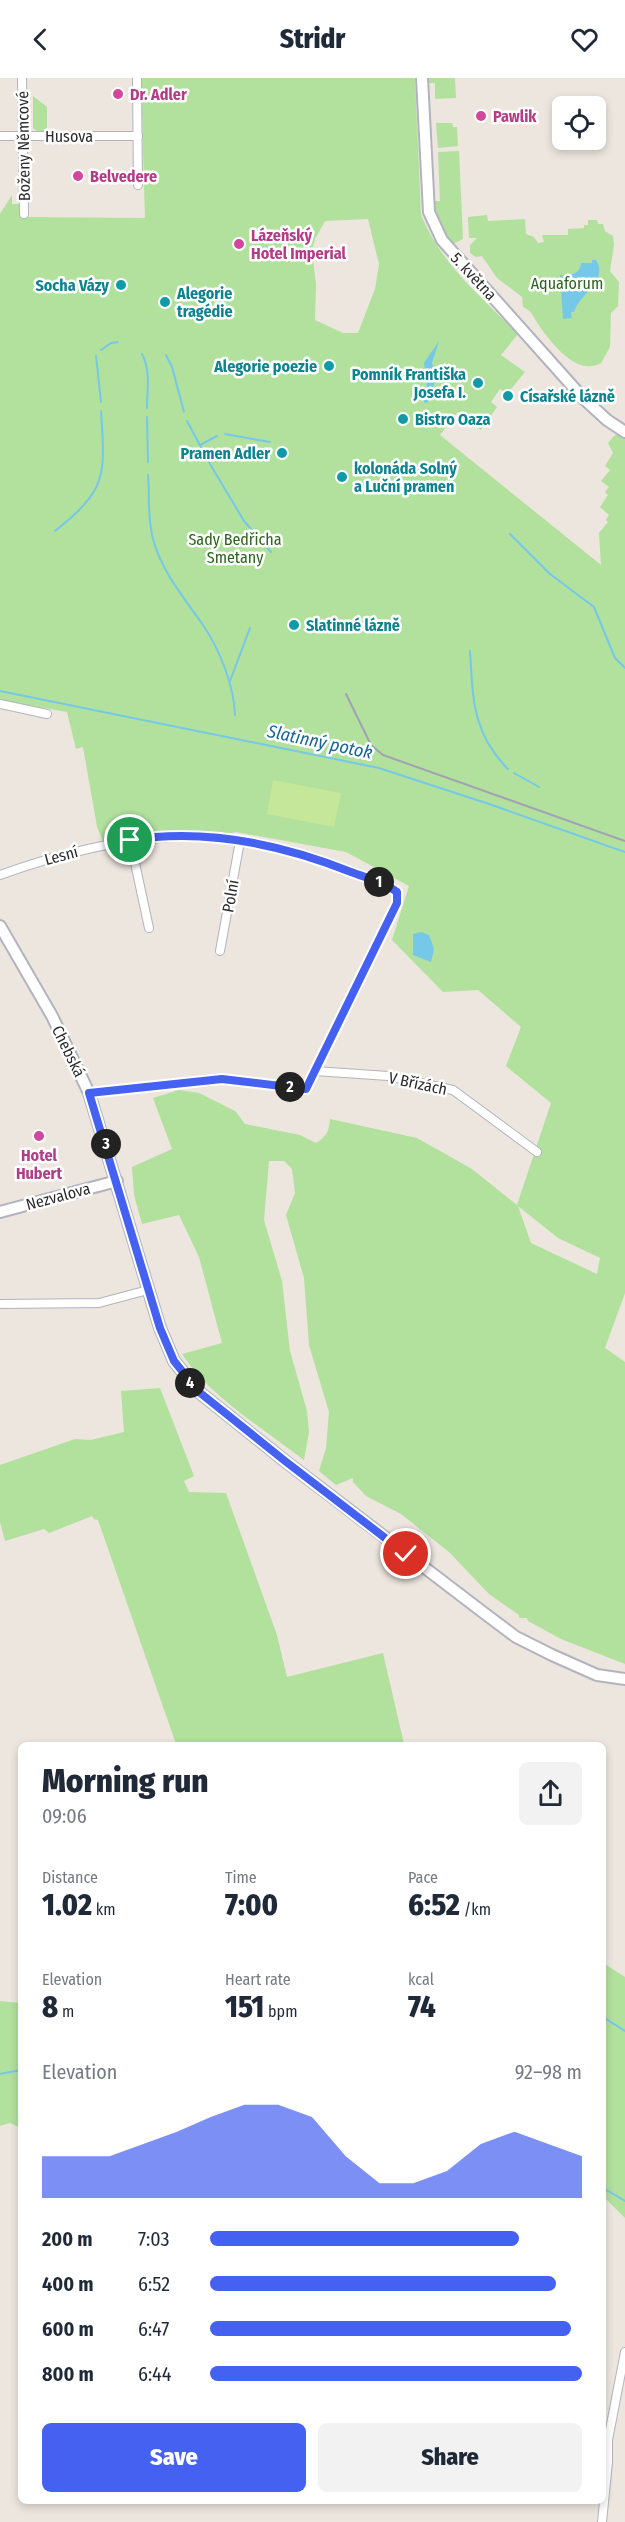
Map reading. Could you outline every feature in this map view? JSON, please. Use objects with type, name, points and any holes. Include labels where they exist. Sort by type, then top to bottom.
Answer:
[{"type":"street","name":"Boženy Němcové","points":[[22,78],[24,214]]},
{"type":"street","points":[[137,78],[138,185]]},
{"type":"street","name":"5. května","points":[[422,78],[429,212],[442,240],[583,398],[623,431]]},
{"type":"street","name":"Husova","points":[[0,136],[138,136]]},
{"type":"street","points":[[0,704],[46,714]]},
{"type":"street","name":"Lesní","points":[[0,875],[67,853],[130,840],[173,836],[240,841],[314,857],[383,884],[397,892],[397,903],[306,1089],[222,1079],[89,1093]]},
{"type":"street","points":[[130,840],[149,928]]},
{"type":"street","name":"Polní","points":[[220,951],[240,841]]},
{"type":"street","name":"Chebská","points":[[0,926],[52,1016],[89,1093],[160,1328],[174,1361],[199,1392],[285,1461],[516,1636],[597,1675],[625,1679]]},
{"type":"street","name":"V Břízách","points":[[315,1071],[388,1076],[453,1090],[537,1152]]},
{"type":"street","name":"Nezvalova","points":[[0,1212],[117,1181]]},
{"type":"street","points":[[0,1304],[99,1303],[148,1290]]},
{"type":"street","points":[[606,2482],[608,2440],[625,2352]]},
{"type":"street","points":[[602,2522],[604,2504]]},
{"type":"green space","name":"Sady Bedřicha Smetany","points":[[141,78],[415,78],[421,215],[439,249],[463,279],[518,334],[501,355],[525,372],[507,394],[500,389],[491,402],[497,407],[481,430],[458,412],[440,435],[601,565],[599,533],[608,522],[606,520],[609,515],[600,507],[608,495],[605,492],[609,487],[601,481],[610,470],[605,466],[613,453],[608,443],[615,435],[625,436],[625,1293],[605,1348],[625,1362],[625,1664],[561,1639],[528,1621],[527,1618],[519,1618],[519,1615],[489,1594],[449,1552],[401,1514],[366,1496],[353,1482],[353,1478],[336,1485],[319,1471],[326,1448],[329,1412],[309,1345],[304,1278],[286,1215],[295,1193],[292,1169],[284,1161],[269,1161],[264,1220],[282,1281],[290,1351],[307,1411],[309,1432],[304,1460],[222,1398],[193,1369],[182,1354],[222,1343],[199,1257],[179,1215],[142,1224],[134,1195],[132,1167],[172,1149],[153,1098],[179,1090],[199,1093],[235,1111],[245,1124],[300,1135],[316,1143],[327,1133],[330,1119],[417,1138],[472,1169],[517,1205],[551,1103],[506,1066],[521,1027],[478,990],[443,992],[392,940],[409,886],[346,852],[236,832],[226,835],[176,832],[103,841],[97,827],[83,747],[76,749],[67,712],[0,700],[0,214],[12,195],[12,204],[20,204],[21,217],[145,218]],"holes":[[[368,219],[379,264],[375,289],[358,333],[343,333],[315,320],[316,284],[312,251],[315,239],[325,221]],[[518,1206],[558,1238],[600,1258],[597,1274],[531,1243]]]},
{"type":"green space","points":[[428,78],[455,78],[456,98],[435,99],[435,83],[428,83]]},
{"type":"green space","points":[[33,96],[47,107],[47,131],[37,131],[33,128]]},
{"type":"green space","points":[[436,123],[452,123],[453,127],[457,127],[458,146],[438,148]]},
{"type":"green space","points":[[459,151],[463,239],[455,243],[443,230],[433,201],[440,201],[438,152]]},
{"type":"green space","name":"Aquaforum","points":[[487,215],[488,221],[525,219],[526,234],[534,237],[538,243],[544,242],[542,235],[568,235],[568,229],[584,228],[584,225],[588,225],[588,220],[597,220],[598,224],[603,224],[605,231],[613,236],[610,271],[619,282],[618,306],[611,313],[610,347],[601,363],[592,366],[583,365],[565,356],[530,312],[523,307],[522,297],[497,278],[482,256],[476,257],[470,253],[470,245],[477,238],[469,238],[468,217]]},
{"type":"green space","points":[[273,780],[341,793],[334,827],[267,814]]},
{"type":"green space","points":[[160,1388],[194,1476],[184,1481],[189,1492],[226,1493],[277,1635],[287,1677],[383,1653],[404,1742],[175,1742],[98,1520],[92,1516],[49,1533],[44,1529],[5,1541],[0,1522],[0,1465],[75,1439],[91,1440],[124,1432],[121,1391]]},
{"type":"green space","points":[[606,1965],[625,1977],[625,2218],[606,2199]]},
{"type":"green space","points":[[0,2001],[18,2003],[18,2127],[10,2123],[0,2126]]},
{"type":"water","points":[[592,260],[596,260],[599,267],[596,281],[574,312],[571,312],[572,318],[563,319],[560,275],[574,274],[579,270],[581,263],[592,263]]},
{"type":"water","points":[[439,341],[432,363],[436,378],[428,402],[425,403],[422,398],[427,386],[424,363]]},
{"type":"water","points":[[421,932],[429,935],[434,949],[431,962],[413,955],[413,934]]},
{"type":"waterway","points":[[101,350],[111,343],[118,342]]},
{"type":"waterway","points":[[142,354],[148,374],[147,408]]},
{"type":"waterway","points":[[166,355],[172,367],[184,412]]},
{"type":"waterway","points":[[96,356],[101,402]]},
{"type":"waterway","points":[[55,531],[85,504],[99,479],[103,451],[101,411]]},
{"type":"waterway","points":[[147,417],[148,462]]},
{"type":"waterway","points":[[187,421],[244,521],[271,552]]},
{"type":"waterway","points":[[225,434],[270,442]]},
{"type":"waterway","points":[[200,445],[217,436]]},
{"type":"waterway","points":[[148,475],[150,523],[157,551],[174,584],[215,646],[229,680],[235,715]]},
{"type":"waterway","points":[[510,534],[550,574],[594,607],[615,658],[625,668]]},
{"type":"waterway","points":[[230,681],[250,628]]},
{"type":"waterway","points":[[470,651],[474,699],[481,728],[496,756],[508,769]]},
{"type":"waterway","name":"Slatinný potok","points":[[0,691],[379,768],[625,852]]},
{"type":"waterway","points":[[514,773],[539,787]]},
{"type":"waterway","points":[[606,2019],[625,2031]]},
{"type":"waterway","points":[[0,2074],[18,2071]]},
{"type":"waterway","points":[[606,2190],[625,2201]]},
{"type":"railway","points":[[346,694],[371,745],[383,755],[625,841]]},
{"type":"place","name":"Dr. Adler","points":[[118,94]]},
{"type":"place","name":"Pawlik","points":[[481,116]]},
{"type":"place","name":"Belvedere","points":[[78,176]]},
{"type":"place","name":"Lázeňský Hotel Imperial","points":[[239,244]]},
{"type":"place","name":"Socha Vázy","points":[[121,285]]},
{"type":"place","name":"Alegorie tragédie","points":[[165,302]]},
{"type":"place","name":"Alegorie poezie","points":[[329,366]]},
{"type":"place","name":"Pomník Františka Josefa I.","points":[[478,383]]},
{"type":"place","name":"Císařské lázně","points":[[508,396]]},
{"type":"place","name":"Bistro Oaza","points":[[403,419]]},
{"type":"place","name":"Pramen Adler","points":[[282,453]]},
{"type":"place","name":"kolonáda Solný a Luční pramen","points":[[342,477]]},
{"type":"place","name":"Slatinné lázně","points":[[294,625]]},
{"type":"place","name":"Hotel Hubert","points":[[39,1136]]},
{"type":"route","points":[[130,840],[199,836],[240,841],[314,857],[383,884],[397,892],[399,898],[397,903],[306,1089],[222,1079],[89,1093],[160,1328],[174,1361],[184,1377],[248,1433],[406,1554]]}]
